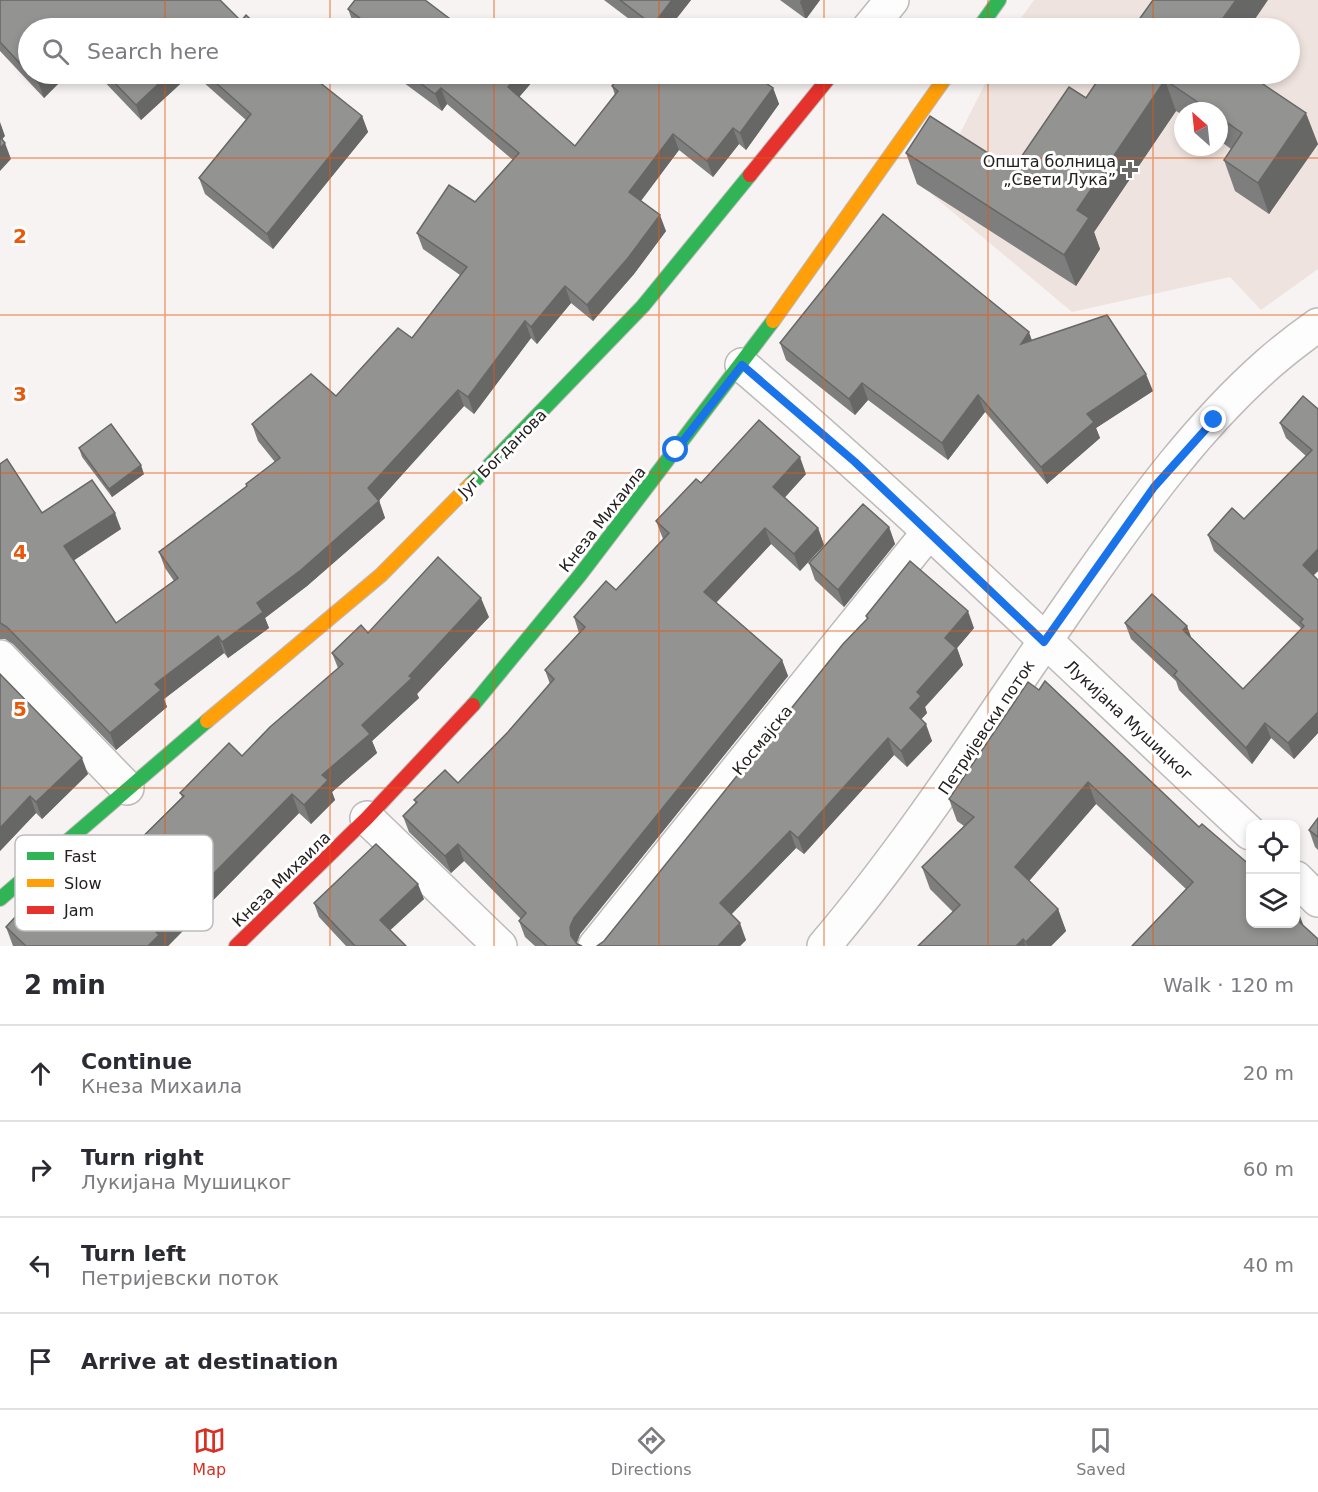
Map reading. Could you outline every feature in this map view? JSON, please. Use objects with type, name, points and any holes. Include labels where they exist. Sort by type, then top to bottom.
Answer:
[{"type":"main road","points":[[986,18],[999,0]]},
{"type":"main road","name":"Југ Богданова","points":[[73,835],[381,575],[528,428],[643,306],[824,84]]},
{"type":"main road","name":"Кнеза Михаила","points":[[236,946],[367,818],[470,708],[580,575],[742,365],[941,84]]},
{"type":"main road","name":"Југ Богданова","points":[[0,899],[15,886]]},
{"type":"street","points":[[877,18],[892,0]]},
{"type":"street","name":"Петријевски поток","points":[[824,946],[869,893],[935,804],[1044,642],[1154,487],[1268,364],[1318,324]]},
{"type":"street","name":"Лукијана Мушицког","points":[[742,365],[855,462],[1044,642],[1246,828]]},
{"type":"street","name":"Космајска","points":[[595,946],[928,533]]},
{"type":"street","points":[[0,657],[127,788]]},
{"type":"street","points":[[367,818],[500,946]]},
{"type":"street","points":[[1300,882],[1318,900]]},
{"type":"shaded area","name":"Општа болница „Свети Лука”","points":[[1034,0],[1318,0],[1318,269],[1261,310],[1230,277],[1072,312],[930,193],[985,84],[1300,84],[1300,18],[1021,18]]},
{"type":"building","points":[[0,0],[220,0],[238,18],[18,18],[18,61],[0,42]]},
{"type":"building","points":[[355,0],[425,0],[449,18],[360,18],[348,9]]},
{"type":"building","points":[[620,0],[672,0],[658,18],[644,18]]},
{"type":"building","points":[[1153,0],[1236,0],[1223,18],[1140,18]]},
{"type":"building","points":[[116,84],[158,84],[136,105]]},
{"type":"building","points":[[217,84],[322,84],[362,116],[267,234],[199,178],[251,114]]},
{"type":"building","points":[[422,84],[511,84],[508,87],[575,146],[618,91],[612,86],[614,84],[767,84],[773,88],[740,133],[733,128],[707,161],[673,134],[629,192],[660,215],[628,258],[587,305],[565,286],[531,327],[525,321],[468,397],[458,390],[368,488],[379,501],[301,570],[257,603],[263,612],[222,642],[218,636],[155,684],[161,690],[110,733],[7,627],[0,623],[0,464],[7,459],[42,513],[92,480],[115,513],[64,546],[116,623],[178,578],[159,552],[247,486],[246,484],[280,458],[252,424],[311,374],[336,396],[398,328],[412,338],[467,267],[417,233],[449,185],[475,202],[519,153],[441,88],[435,94]]},
{"type":"building","points":[[1095,84],[1162,84],[1077,210],[1089,218],[1064,255],[906,153],[930,116],[1013,169],[1069,87],[1086,98]]},
{"type":"building","points":[[1171,84],[1263,84],[1306,113],[1258,183],[1224,160],[1242,133],[1228,123],[1228,102],[1198,102]]},
{"type":"building","points":[[0,137],[5,143],[0,148]]},
{"type":"building","points":[[883,214],[1029,332],[1021,344],[1107,315],[1146,374],[1087,414],[1094,422],[1041,467],[978,395],[942,443],[862,383],[849,399],[780,343]]},
{"type":"building","points":[[1303,396],[1318,409],[1318,549],[1303,565],[1318,580],[1318,714],[1288,743],[1265,723],[1246,748],[1174,675],[1177,671],[1125,623],[1152,594],[1187,626],[1183,630],[1243,689],[1304,626],[1300,622],[1303,619],[1208,535],[1232,508],[1244,519],[1312,450],[1280,423]]},
{"type":"building","points":[[759,420],[800,457],[773,487],[818,528],[794,554],[765,528],[704,592],[782,660],[574,918],[570,927],[571,936],[577,944],[582,946],[547,946],[519,921],[526,913],[458,844],[445,856],[403,816],[417,802],[414,800],[445,770],[458,783],[508,732],[554,679],[545,670],[585,627],[574,617],[606,581],[616,590],[669,533],[656,521],[696,479],[701,483]]},
{"type":"building","points":[[111,424],[141,465],[109,489],[79,448]]},
{"type":"building","points":[[863,504],[889,527],[838,590],[809,563]]},
{"type":"building","points":[[438,557],[481,598],[409,676],[412,678],[362,725],[370,734],[322,775],[328,780],[304,805],[292,794],[213,874],[213,835],[145,835],[184,796],[180,793],[229,743],[242,756],[270,727],[343,664],[332,653],[361,625],[368,633]]},
{"type":"building","points":[[910,561],[968,611],[945,638],[956,648],[917,692],[921,696],[910,708],[926,724],[901,751],[888,738],[798,838],[790,831],[720,903],[740,923],[718,946],[597,946],[604,941],[843,644],[868,618],[866,616]]},
{"type":"building","points":[[0,674],[82,758],[36,802],[30,796],[0,828]]},
{"type":"building","points":[[1045,681],[1199,827],[1202,824],[1246,862],[1246,928],[1300,928],[1300,923],[1318,939],[1318,946],[1132,946],[1193,882],[1088,782],[1015,867],[1058,909],[1026,942],[1023,939],[1016,946],[918,946],[960,905],[922,867],[974,817],[949,799],[1028,682],[1039,690]]},
{"type":"building","points":[[1318,818],[1318,837],[1309,830]]},
{"type":"building","points":[[376,844],[418,884],[380,920],[406,946],[355,946],[314,903]]},
{"type":"building","points":[[15,917],[15,931],[157,931],[159,935],[148,946],[26,946],[6,927]]},
{"type":"traffic: fast","points":[[986,18],[999,0]]},
{"type":"traffic: fast","points":[[470,485],[643,306],[750,175]]},
{"type":"traffic: fast","points":[[473,705],[580,575],[773,321]]},
{"type":"traffic: fast","points":[[74,835],[207,721]]},
{"type":"traffic: fast","points":[[0,899],[15,886]]},
{"type":"traffic: slow","points":[[773,321],[941,84]]},
{"type":"traffic: slow","points":[[207,721],[381,575],[470,485]]},
{"type":"traffic: jam","points":[[750,175],[824,84]]},
{"type":"traffic: jam","points":[[236,946],[367,818],[473,705]]},
{"type":"place","name":"Општа болница „Свети Лука”","points":[[1130,170]]},
{"type":"route","points":[[676,450],[742,365],[855,462],[1044,642],[1154,487],[1214,420]]}]
